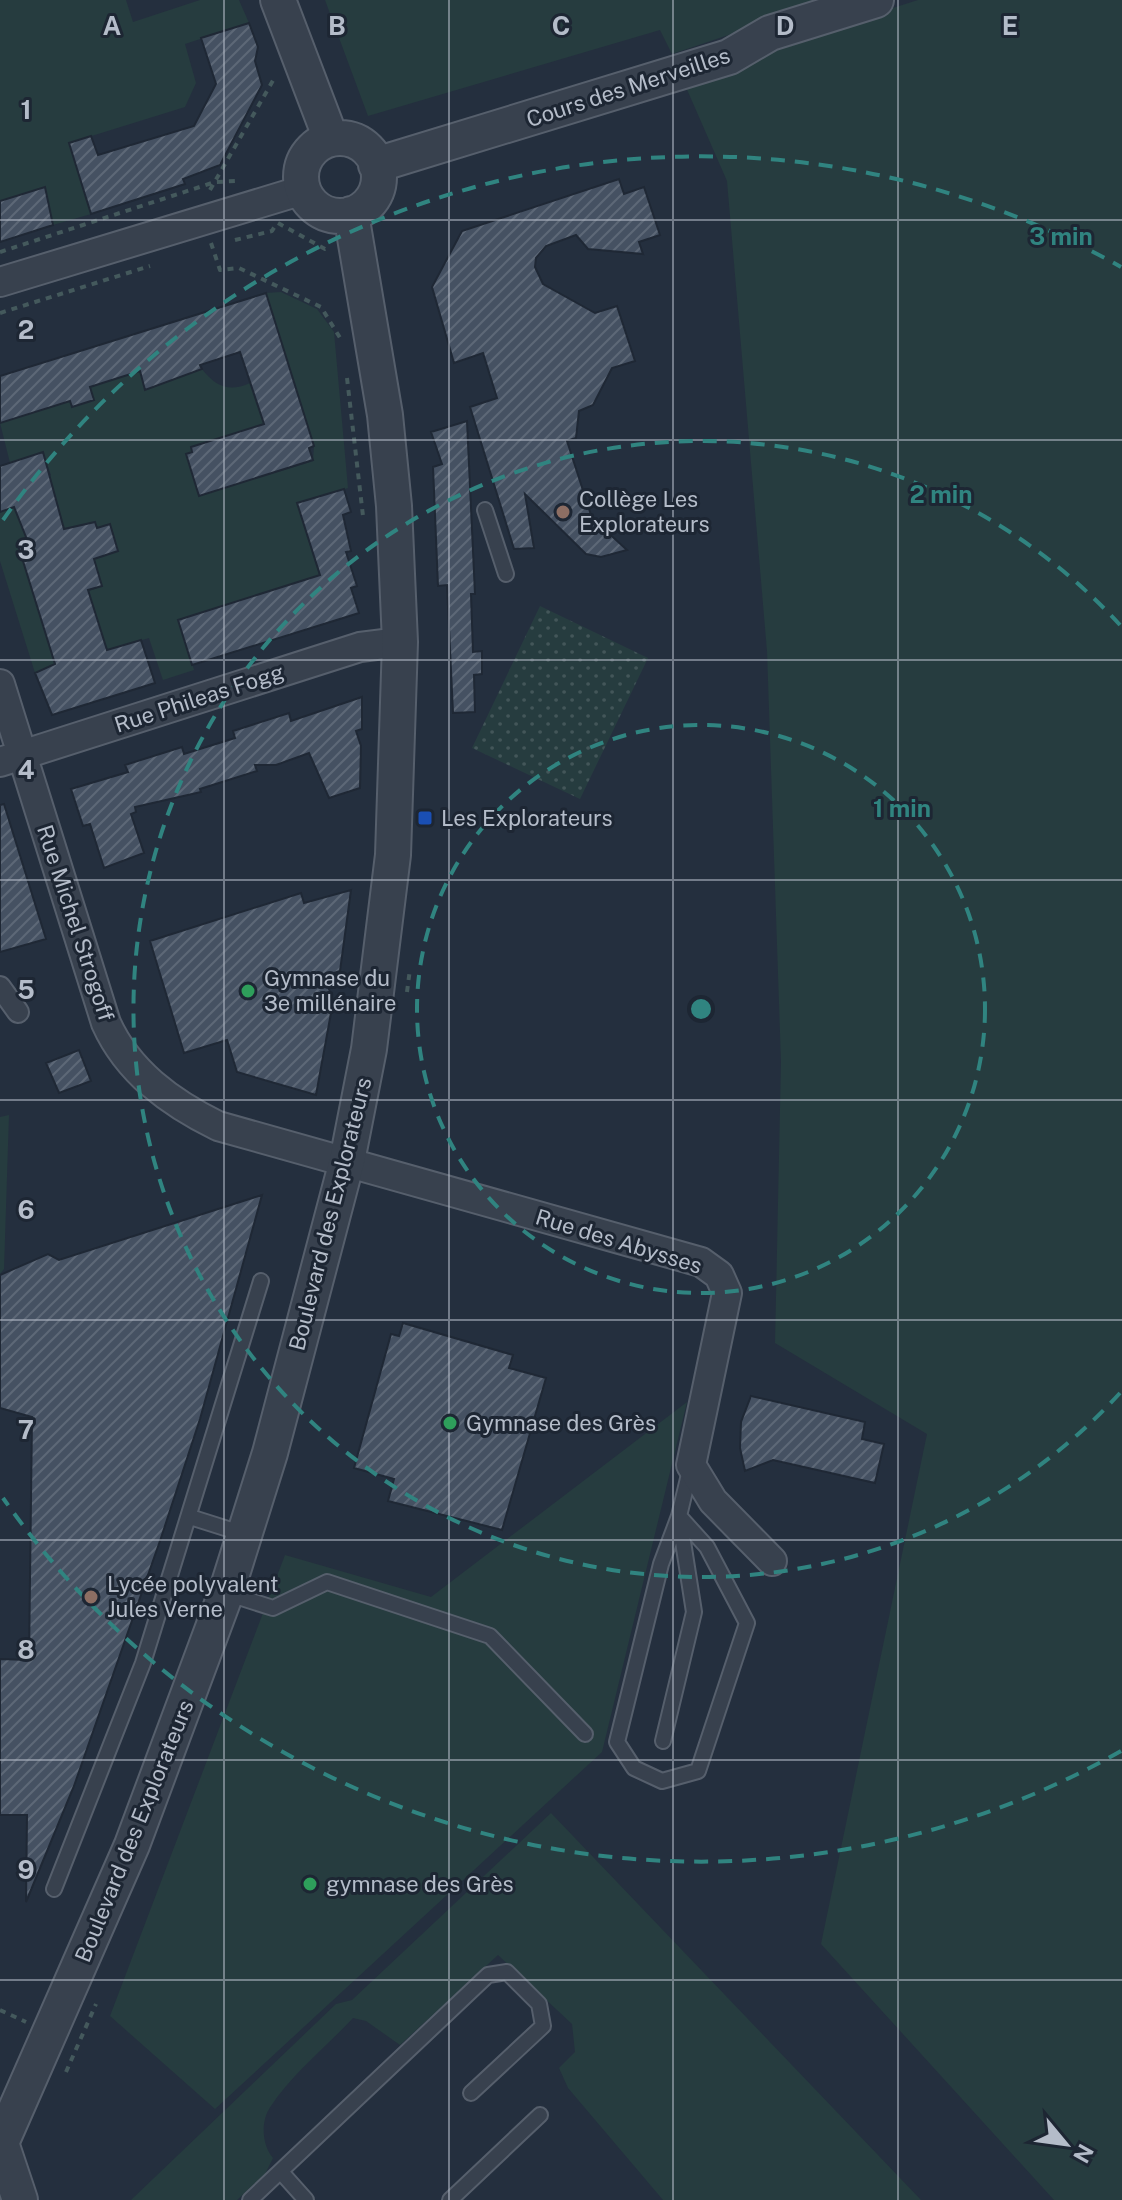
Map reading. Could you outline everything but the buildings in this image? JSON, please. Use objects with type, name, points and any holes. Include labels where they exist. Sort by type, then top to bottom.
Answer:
[{"type":"street","points":[[278,0],[331,139]]},
{"type":"street","name":"Cours des Merveilles","points":[[376,165],[729,57],[770,33],[876,0]]},
{"type":"street","points":[[331,139],[349,139],[361,145],[376,165],[375,192],[354,228],[337,216],[322,212],[311,203],[303,190],[301,175],[305,160],[314,148],[331,139]]},
{"type":"street","points":[[0,282],[208,234],[272,213],[303,190]]},
{"type":"street","name":"Boulevard des Explorateurs","points":[[1,2141],[132,1845],[226,1593],[270,1453],[347,1161],[384,950],[397,799],[400,642],[394,506],[385,415],[354,228]]},
{"type":"street","name":"Rue Phileas Fogg","points":[[11,758],[360,647],[400,642]]},
{"type":"street","name":"Rue Michel Strogoff","points":[[0,684],[11,758],[106,1023],[121,1050],[145,1077],[175,1102],[236,1133],[347,1161]]},
{"type":"street","points":[[0,987],[18,1012]]},
{"type":"street","name":"Rue des Abysses","points":[[347,1161],[701,1262],[719,1275],[727,1293],[691,1465]]},
{"type":"street","points":[[691,1465],[713,1501],[772,1561]]},
{"type":"street","points":[[0,2095],[14,2089],[29,2075]]},
{"type":"street","points":[[1,2141],[20,2200]]},
{"type":"lane","points":[[485,510],[506,574]]},
{"type":"lane","points":[[54,1889],[143,1663],[261,1281]]},
{"type":"lane","points":[[679,1516],[707,1547],[747,1623],[698,1771],[662,1781],[634,1768],[617,1742],[661,1564],[679,1516],[691,1465]]},
{"type":"lane","points":[[663,1741],[694,1612],[679,1516]]},
{"type":"lane","points":[[190,1517],[244,1535]]},
{"type":"lane","points":[[226,1593],[273,1608],[327,1582],[464,1625],[490,1636],[585,1734]]},
{"type":"lane","points":[[250,2200],[488,1975],[507,1972],[539,2004],[543,2026],[471,2093]]},
{"type":"lane","points":[[450,2200],[540,2115]]},
{"type":"lane","points":[[281,2172],[306,2200]]},
{"type":"path","points":[[278,70],[201,204],[208,234],[220,270],[239,268],[321,307],[343,343]]},
{"type":"path","points":[[0,252],[215,182],[258,185],[272,213],[272,231],[208,234]]},
{"type":"path","points":[[272,213],[325,249],[354,228]]},
{"type":"path","points":[[198,250],[208,234]]},
{"type":"path","points":[[0,313],[157,264]]},
{"type":"path","points":[[347,372],[364,518]]},
{"type":"path","points":[[64,2075],[78,2049]]},
{"type":"green space","points":[[0,0],[126,0],[133,22],[200,0],[239,0],[249,23],[185,44],[196,83],[185,107],[69,143],[91,214],[53,225],[45,187],[0,201]]},
{"type":"green space","points":[[325,0],[832,0],[672,54],[660,30],[368,116]]},
{"type":"green space","points":[[918,0],[1122,0],[1122,2200],[1054,2200],[821,1944],[927,1434],[775,1343],[781,1062],[767,651],[727,181],[685,85],[786,42]]},
{"type":"green space","points":[[281,292],[317,309],[334,332],[348,488],[297,504],[319,575],[179,620],[194,670],[163,680],[149,638],[104,651],[77,628],[98,621],[89,591],[102,586],[94,559],[118,551],[110,525],[97,528],[95,523],[56,664],[35,673],[0,561],[0,512],[53,495],[47,477],[51,475],[43,453],[10,463],[0,423],[69,398],[72,407],[90,387],[106,381],[95,346],[129,336],[146,390],[202,369],[223,386],[250,383],[264,424],[191,447],[199,496],[313,461],[314,446],[266,293]]},
{"type":"green space","points":[[540,606],[648,658],[580,799],[472,748]]},
{"type":"green space","points":[[9,1115],[4,1269],[0,1274],[0,1117]]},
{"type":"green space","name":"gymnase des Grès","points":[[687,1402],[602,1752],[215,2109],[110,2016],[285,1555],[431,1597]]},
{"type":"green space","points":[[551,1813],[921,2200],[663,2200],[568,2088],[559,2068],[575,2052],[572,2024],[498,1955],[400,2045],[366,2021],[353,2018],[299,2071],[267,2112],[264,2133],[266,2146],[273,2158],[265,2174],[237,2200],[131,2200],[336,2004],[352,2000]]},
{"type":"place","name":"Collège Les Explorateurs","points":[[563,512]]},
{"type":"place","name":"Les Explorateurs","points":[[425,818]]},
{"type":"place","name":"Gymnase du 3e millénaire","points":[[248,991]]},
{"type":"place","name":"Gymnase des Grès","points":[[450,1423]]},
{"type":"place","name":"Lycée polyvalent Jules Verne","points":[[91,1597]]},
{"type":"place","name":"gymnase des Grès","points":[[310,1884]]}]
